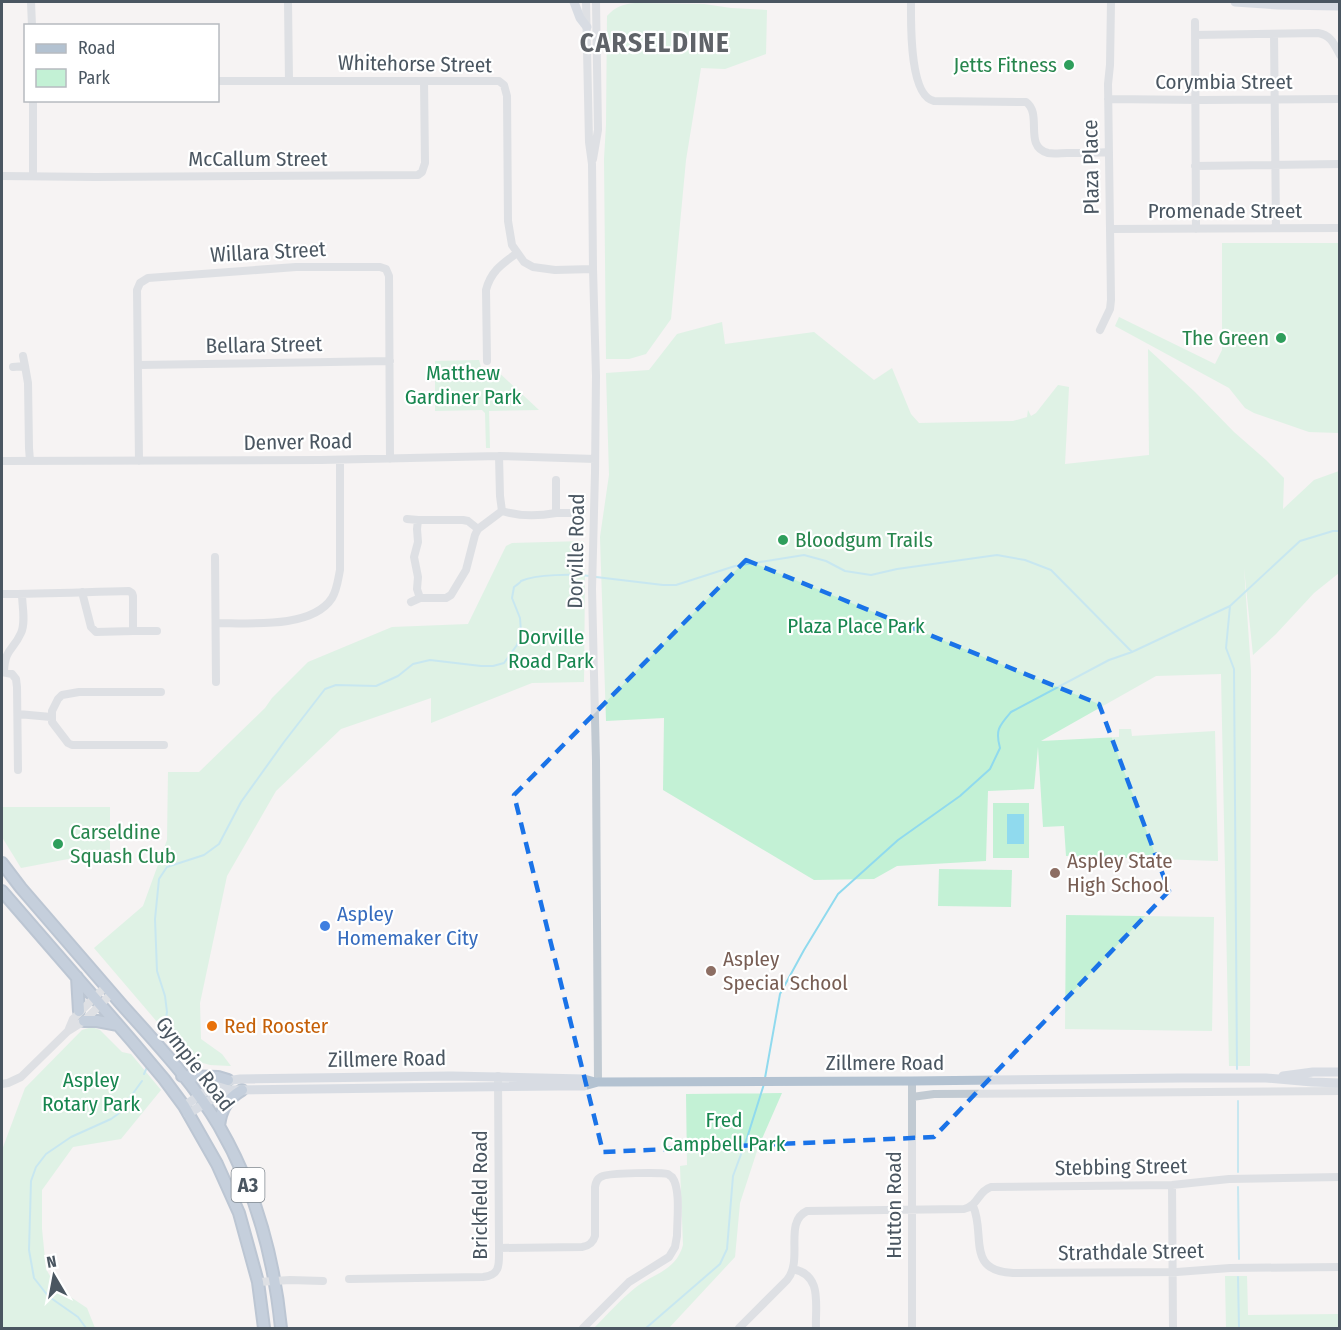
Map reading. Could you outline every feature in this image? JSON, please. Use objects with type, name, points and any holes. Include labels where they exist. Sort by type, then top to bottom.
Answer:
[{"type":"highway","name":"Gympie Road","points":[[2,864],[174,1065],[219,1126],[252,1195],[264,1233],[275,1281],[281,1329]]},
{"type":"highway","name":"Gympie Road","points":[[2,891],[164,1079],[186,1110],[217,1164],[244,1228],[258,1282],[264,1329]]},
{"type":"highway","points":[[77,977],[82,1016],[118,1025]]},
{"type":"highway","points":[[182,1076],[218,1077],[228,1080]]},
{"type":"highway","points":[[219,1126],[221,1113],[226,1103],[242,1090]]},
{"type":"main road","points":[[574,2],[580,18],[587,27]]},
{"type":"main road","points":[[1235,2],[1339,6]]},
{"type":"main road","name":"Zillmere Road","points":[[1266,1078],[1313,1072],[1340,1072]]},
{"type":"main road","name":"Zillmere Road","points":[[202,1100],[212,1087],[228,1080],[302,1078],[498,1076],[584,1078],[598,1082],[785,1082],[1266,1078],[1312,1083],[1340,1083]]},
{"type":"main road","name":"Zillmere Road","points":[[186,1110],[202,1100],[230,1090],[584,1086],[598,1082]]},
{"type":"street","points":[[31,2],[32,24]]},
{"type":"street","points":[[288,2],[289,81]]},
{"type":"street","name":"Dorville Road","points":[[586,2],[596,376],[592,589],[598,1082]]},
{"type":"street","name":"Dorville Road","points":[[592,164],[598,130],[596,2]]},
{"type":"street","points":[[911,2],[913,60],[926,98],[1026,102],[1033,110],[1035,140],[1038,148],[1052,153],[1109,152]]},
{"type":"street","name":"Plaza Place","points":[[1100,330],[1110,309],[1111,300],[1108,99],[1111,2]]},
{"type":"street","points":[[1195,22],[1196,229]]},
{"type":"street","points":[[1195,35],[1318,33],[1324,34],[1333,42],[1340,55]]},
{"type":"street","points":[[1274,34],[1276,228]]},
{"type":"street","name":"Whitehorse Street","points":[[219,81],[499,81],[504,85],[507,96],[508,221],[512,245],[517,253]]},
{"type":"street","name":"McCallum Street","points":[[2,176],[418,175],[422,172],[425,163],[424,81]]},
{"type":"street","name":"Corymbia Street","points":[[1108,99],[1340,99]]},
{"type":"street","points":[[33,102],[33,176]]},
{"type":"street","points":[[1195,166],[1340,164]]},
{"type":"street","name":"Promenade Street","points":[[1110,229],[1340,228]]},
{"type":"street","points":[[487,361],[486,290],[489,279],[495,271],[517,253],[524,262],[533,267],[555,270],[593,269]]},
{"type":"street","name":"Willara Street","points":[[139,461],[137,290],[140,283],[148,278],[296,267],[380,267],[386,269],[390,361],[390,459]]},
{"type":"street","points":[[23,356],[28,383],[30,461]]},
{"type":"street","name":"Bellara Street","points":[[138,365],[390,361]]},
{"type":"street","points":[[13,367],[26,366]]},
{"type":"street","points":[[499,456],[502,511]]},
{"type":"street","name":"Denver Road","points":[[2,461],[340,460],[499,456],[595,459]]},
{"type":"street","points":[[216,623],[297,620],[325,607],[333,597],[340,570],[340,460]]},
{"type":"street","points":[[556,480],[556,513]]},
{"type":"street","points":[[502,511],[511,514],[546,515],[574,513]]},
{"type":"street","points":[[411,602],[420,598],[451,596],[466,570],[478,529],[502,511]]},
{"type":"street","points":[[407,519],[463,520],[478,529]]},
{"type":"street","points":[[418,520],[418,542],[414,557],[418,577],[417,590],[420,598]]},
{"type":"street","points":[[215,557],[216,682]]},
{"type":"street","points":[[2,594],[129,591],[133,596],[133,631]]},
{"type":"street","points":[[82,592],[93,631],[157,632]]},
{"type":"street","points":[[18,770],[18,687],[12,674],[3,672],[7,653],[23,625],[22,594]]},
{"type":"street","points":[[161,692],[79,692],[62,695],[51,717],[56,728],[72,745],[164,745]]},
{"type":"street","points":[[18,714],[51,717]]},
{"type":"street","points":[[2,1084],[21,1077],[68,1031],[73,1019],[82,1016],[109,989]]},
{"type":"street","name":"Brickfield Road","points":[[349,1279],[488,1277],[495,1274],[499,1266],[498,1076]]},
{"type":"street","points":[[1173,1078],[1173,1093]]},
{"type":"street","name":"Hutton Road","points":[[912,1081],[912,1329]]},
{"type":"street","name":"Zillmere Road","points":[[912,1097],[927,1094],[1340,1091]]},
{"type":"street","points":[[499,1248],[589,1245],[595,1236],[595,1187],[599,1178],[618,1174],[663,1174],[672,1177],[676,1184],[677,1195],[677,1242],[673,1252],[665,1261],[629,1282],[583,1329]]},
{"type":"street","name":"Stebbing Street","points":[[973,1206],[984,1190],[991,1187],[1172,1185],[1229,1179],[1340,1177]]},
{"type":"street","points":[[1172,1185],[1173,1329]]},
{"type":"street","points":[[739,1329],[787,1280],[794,1269],[795,1225],[804,1212],[964,1209],[973,1206]]},
{"type":"street","name":"Strathdale Street","points":[[973,1206],[978,1219],[980,1252],[985,1262],[999,1271],[1013,1273],[1340,1267]]},
{"type":"street","points":[[794,1269],[801,1271],[814,1283],[816,1329]]},
{"type":"street","points":[[258,1282],[323,1281]]},
{"type":"highlighted area","points":[[746,560],[1099,704],[1169,891],[934,1137],[603,1152],[514,795]]},
{"type":"green space","points":[[635,3],[704,4],[767,10],[766,54],[725,69],[701,68],[686,160],[671,319],[646,354],[629,359],[606,359],[604,159],[607,16],[620,6]]},
{"type":"green space","name":"The Green","points":[[1222,243],[1339,243],[1339,433],[1309,432],[1254,413],[1245,408],[1229,388],[1115,326],[1119,317],[1215,364],[1222,350]]},
{"type":"green space","name":"Plaza Place Park","points":[[722,322],[725,344],[814,332],[874,380],[892,368],[911,414],[919,423],[1013,421],[1027,417],[1028,410],[1031,416],[1036,413],[1058,385],[1069,387],[1065,464],[1149,455],[1148,349],[1284,478],[1283,509],[1314,480],[1339,471],[1339,573],[1314,593],[1253,655],[1244,568],[1251,671],[1250,1066],[1229,1066],[1221,674],[1156,676],[1041,741],[1119,737],[1119,729],[1131,729],[1132,736],[1215,731],[1218,861],[1066,856],[1064,826],[1043,827],[1038,747],[1034,789],[988,791],[986,861],[897,866],[874,879],[814,880],[663,790],[664,718],[606,721],[600,537],[609,475],[606,373],[649,370],[677,334]]},
{"type":"green space","name":"Matthew Gardiner Park","points":[[479,360],[481,367],[490,369],[493,367],[539,410],[489,411],[490,448],[486,448],[485,413],[482,410],[435,411],[435,361]]},
{"type":"green space","name":"Dorville Road Park","points":[[584,541],[584,682],[532,683],[431,723],[431,698],[341,729],[276,791],[227,876],[200,1003],[201,1039],[222,1054],[231,1066],[210,1065],[178,1056],[164,1030],[94,948],[143,906],[167,840],[168,772],[199,772],[265,708],[308,662],[392,627],[468,624],[506,546],[512,543]]},
{"type":"green space","points":[[993,803],[1029,803],[1029,858],[993,858]]},
{"type":"green space","name":"Carseldine Squash Club","points":[[2,807],[110,807],[110,851],[21,868],[2,837]]},
{"type":"green space","points":[[939,869],[1012,870],[1011,907],[938,906]]},
{"type":"green space","points":[[1066,915],[1214,917],[1212,1031],[1065,1029]]},
{"type":"green space","name":"Aspley Rotary Park","points":[[92,1027],[100,1030],[122,1052],[131,1054],[161,1090],[121,1139],[73,1147],[42,1190],[42,1229],[46,1269],[57,1288],[87,1308],[95,1328],[2,1328],[2,1150],[25,1088],[82,1030]]},
{"type":"green space","name":"Fred Campbell Park","points":[[782,1093],[758,1148],[740,1203],[735,1257],[669,1328],[594,1328],[629,1293],[664,1271],[680,1254],[683,1245],[680,1166],[687,1165],[686,1094]]},
{"type":"green space","points":[[1225,1276],[1247,1276],[1248,1315],[1339,1314],[1339,1328],[1226,1328]]},
{"type":"water","points":[[1007,814],[1024,814],[1024,844],[1007,844]]},
{"type":"waterway","points":[[765,1078],[780,994],[838,894],[898,840],[960,796],[990,769],[1000,748],[999,728],[1011,712],[1109,660],[1132,652],[1230,606],[1300,541],[1340,531]]},
{"type":"waterway","points":[[596,577],[676,585],[735,566],[804,555],[826,561],[845,571],[871,575],[897,569],[997,555],[1025,560],[1051,570],[1132,652]]},
{"type":"waterway","points":[[159,1041],[164,1030],[167,1012],[165,996],[157,971],[155,919],[159,879],[167,867],[204,855],[219,844],[241,802],[325,689],[336,685],[376,686],[398,676],[413,664],[430,660],[481,666],[504,663],[517,645],[521,632],[520,618],[512,598],[514,587],[521,581],[536,577],[590,576]]},
{"type":"waterway","points":[[1230,606],[1226,648],[1234,669],[1237,1069]]},
{"type":"waterway","points":[[144,1074],[148,1065]]},
{"type":"waterway","points":[[86,1328],[78,1317],[48,1296],[34,1278],[29,1250],[31,1181],[36,1167],[46,1154],[71,1137],[118,1114],[142,1081]]},
{"type":"waterway","points":[[646,1328],[720,1264],[727,1249],[733,1176],[764,1084]]},
{"type":"waterway","points":[[1238,1101],[1238,1172]]},
{"type":"waterway","points":[[1238,1187],[1239,1259]]},
{"type":"waterway","points":[[1238,1277],[1239,1328]]},
{"type":"place","name":"Jetts Fitness","points":[[1069,65]]},
{"type":"place","name":"The Green","points":[[1281,338]]},
{"type":"place","name":"Bloodgum Trails","points":[[783,540]]},
{"type":"place","name":"Carseldine Squash Club","points":[[58,844]]},
{"type":"place","name":"Aspley State High School","points":[[1055,873]]},
{"type":"place","name":"Aspley Homemaker City","points":[[325,926]]},
{"type":"place","name":"Aspley Special School","points":[[711,971]]},
{"type":"place","name":"Red Rooster","points":[[212,1026]]},
{"type":"district","name":"CARSELDINE","points":[[655,43]]}]
